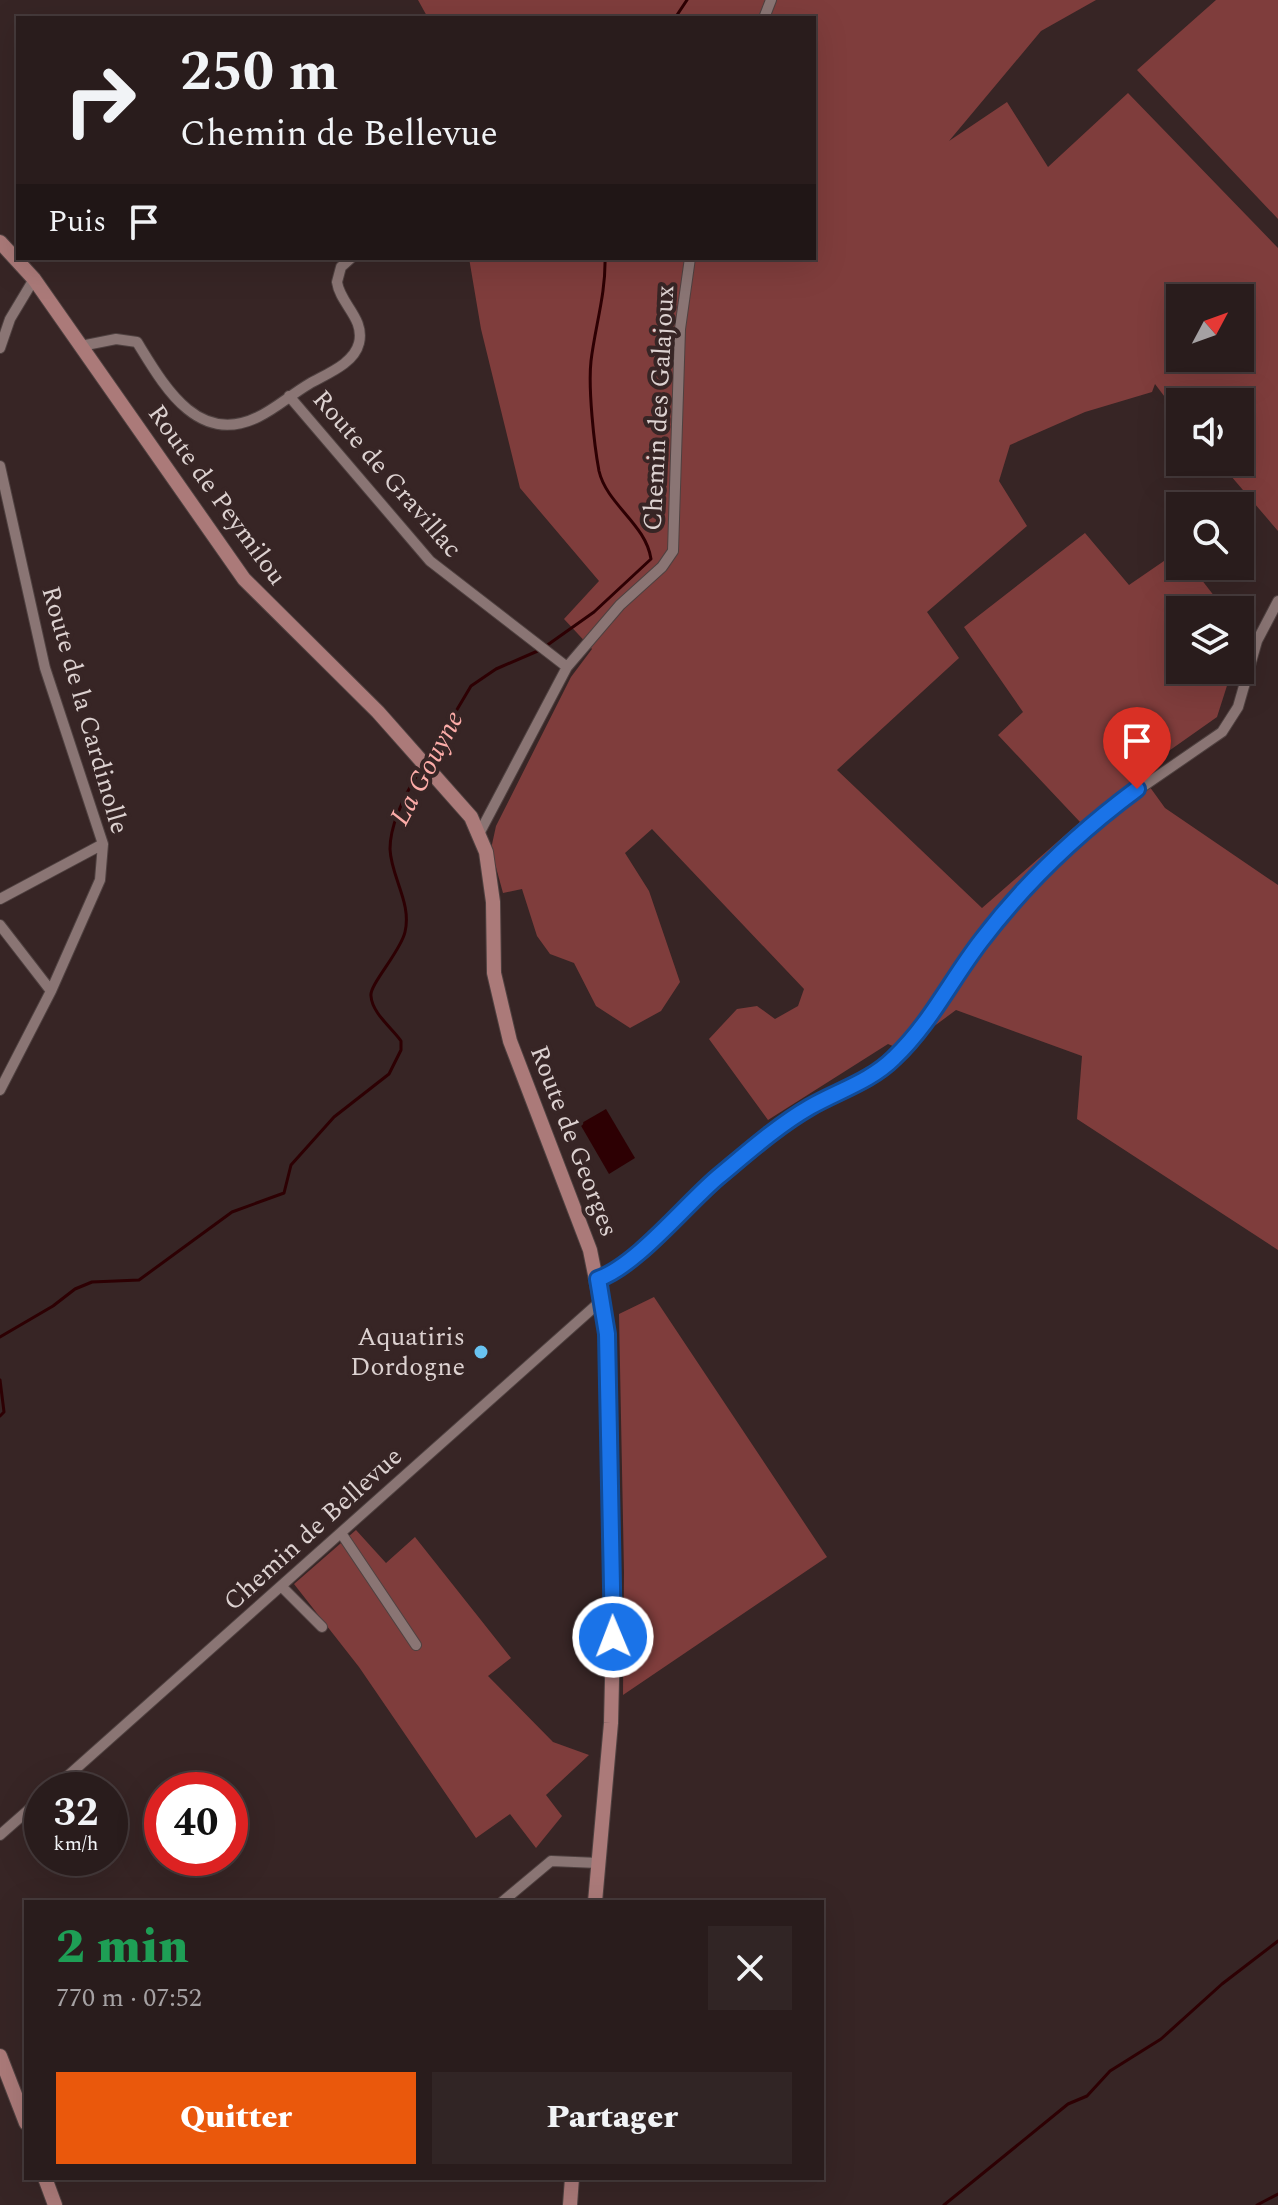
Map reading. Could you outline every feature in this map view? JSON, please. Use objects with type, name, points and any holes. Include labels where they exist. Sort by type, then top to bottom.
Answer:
[{"type":"street","name":"Route de Peymilou","points":[[0,242],[16,259]]},
{"type":"street","name":"Route de Peymilou","points":[[17,260],[34,279],[244,579],[418,757]]},
{"type":"street","points":[[81,346],[116,339],[137,342],[176,402],[220,423],[257,418],[350,359],[358,349],[361,339],[357,320],[337,282],[341,267],[349,260]]},
{"type":"street","name":"Chemin des Galajoux","points":[[480,832],[567,667],[620,605],[662,567],[673,551],[680,329],[690,260]]},
{"type":"street","points":[[0,348],[10,319],[34,279]]},
{"type":"street","name":"Route de Gravillac","points":[[289,396],[430,561],[567,667]]},
{"type":"street","name":"Route de la Cardinolle","points":[[0,472],[45,668],[103,844],[100,880],[51,991],[0,1090]]},
{"type":"street","points":[[598,1279],[619,1270],[714,1180],[778,1130],[808,1108],[882,1069],[895,1058],[937,1006],[981,941],[1047,867],[1099,817],[1222,732],[1238,707],[1257,641],[1278,601]]},
{"type":"street","name":"Route de Georges","points":[[418,757],[480,832],[493,902],[494,973],[510,1041],[573,1199],[602,1300],[607,1334],[612,1482],[613,1637],[611,1723],[595,1900]]},
{"type":"street","points":[[0,899],[103,844]]},
{"type":"street","points":[[0,925],[51,991]]},
{"type":"street","name":"Chemin de Bellevue","points":[[72,1772],[602,1300]]},
{"type":"street","points":[[341,1533],[416,1645]]},
{"type":"street","points":[[281,1586],[322,1627]]},
{"type":"street","points":[[0,1835],[24,1814]]},
{"type":"street","points":[[504,1900],[551,1861],[598,1863]]},
{"type":"street","points":[[0,2056],[24,2118]]},
{"type":"street","points":[[46,2180],[55,2205]]},
{"type":"street","points":[[570,2205],[572,2180]]},
{"type":"shaded area","points":[[418,0],[1096,0],[1041,31],[949,141],[1007,102],[1048,167],[1128,93],[1278,248],[1278,531],[1254,503],[1254,492],[1245,492],[1231,476],[1254,476],[1254,388],[1166,388],[1166,399],[1155,384],[1152,392],[1085,412],[1010,445],[999,481],[1027,526],[927,612],[959,658],[837,770],[982,908],[1080,822],[998,735],[1023,712],[964,627],[1085,533],[1129,585],[1166,560],[1166,580],[1202,580],[1214,596],[1166,596],[1166,684],[1228,684],[1217,717],[1139,772],[1165,808],[1278,885],[1278,1250],[1077,1119],[1082,1056],[956,1010],[902,1050],[888,1044],[768,1120],[709,1039],[737,1009],[757,1006],[775,1019],[798,1006],[804,989],[652,829],[625,853],[649,891],[680,982],[661,1011],[630,1028],[596,1006],[574,963],[550,954],[537,936],[522,889],[503,893],[491,849],[496,826],[571,677],[592,649],[564,619],[599,581],[520,488],[481,329],[469,260],[816,260],[816,16],[427,16]]},
{"type":"shaded area","points":[[1216,0],[1278,0],[1278,219],[1137,70]]},
{"type":"shaded area","points":[[606,1109],[635,1158],[609,1174],[580,1124]]},
{"type":"shaded area","points":[[654,1297],[827,1557],[623,1695],[619,1314]]},
{"type":"shaded area","points":[[356,1530],[386,1563],[415,1537],[511,1658],[488,1676],[553,1742],[589,1755],[546,1795],[562,1816],[536,1848],[510,1814],[476,1838],[359,1667],[294,1584]]},
{"type":"waterway","name":"La Gouyne","points":[[676,16],[687,0]]},
{"type":"waterway","name":"La Gouyne","points":[[546,646],[594,612],[651,559],[642,535],[603,483],[597,460],[590,372],[605,260]]},
{"type":"waterway","name":"La Gouyne","points":[[427,760],[471,686],[496,669],[540,650]]},
{"type":"waterway","name":"La Gouyne","points":[[0,1337],[53,1306],[75,1289],[92,1282],[139,1280],[232,1212],[284,1193],[291,1165],[334,1117],[389,1074],[401,1050],[401,1041],[379,1014],[371,996],[405,932],[406,911],[390,849],[400,808],[420,770]]},
{"type":"waterway","name":"La Gouyne","points":[[0,1380],[4,1412],[0,1416]]},
{"type":"waterway","points":[[944,2205],[1068,2104],[1087,2096],[1110,2071],[1161,2039],[1222,1984],[1278,1941]]},
{"type":"waterway","points":[[1257,2205],[1278,2194]]},
{"type":"place","name":"Aquatiris Dordogne","points":[[481,1352]]},
{"type":"route","points":[[613,1637],[607,1334],[598,1279],[619,1270],[714,1180],[808,1108],[863,1080],[895,1058],[955,982],[965,962],[1003,913],[1099,817],[1137,789]]}]
